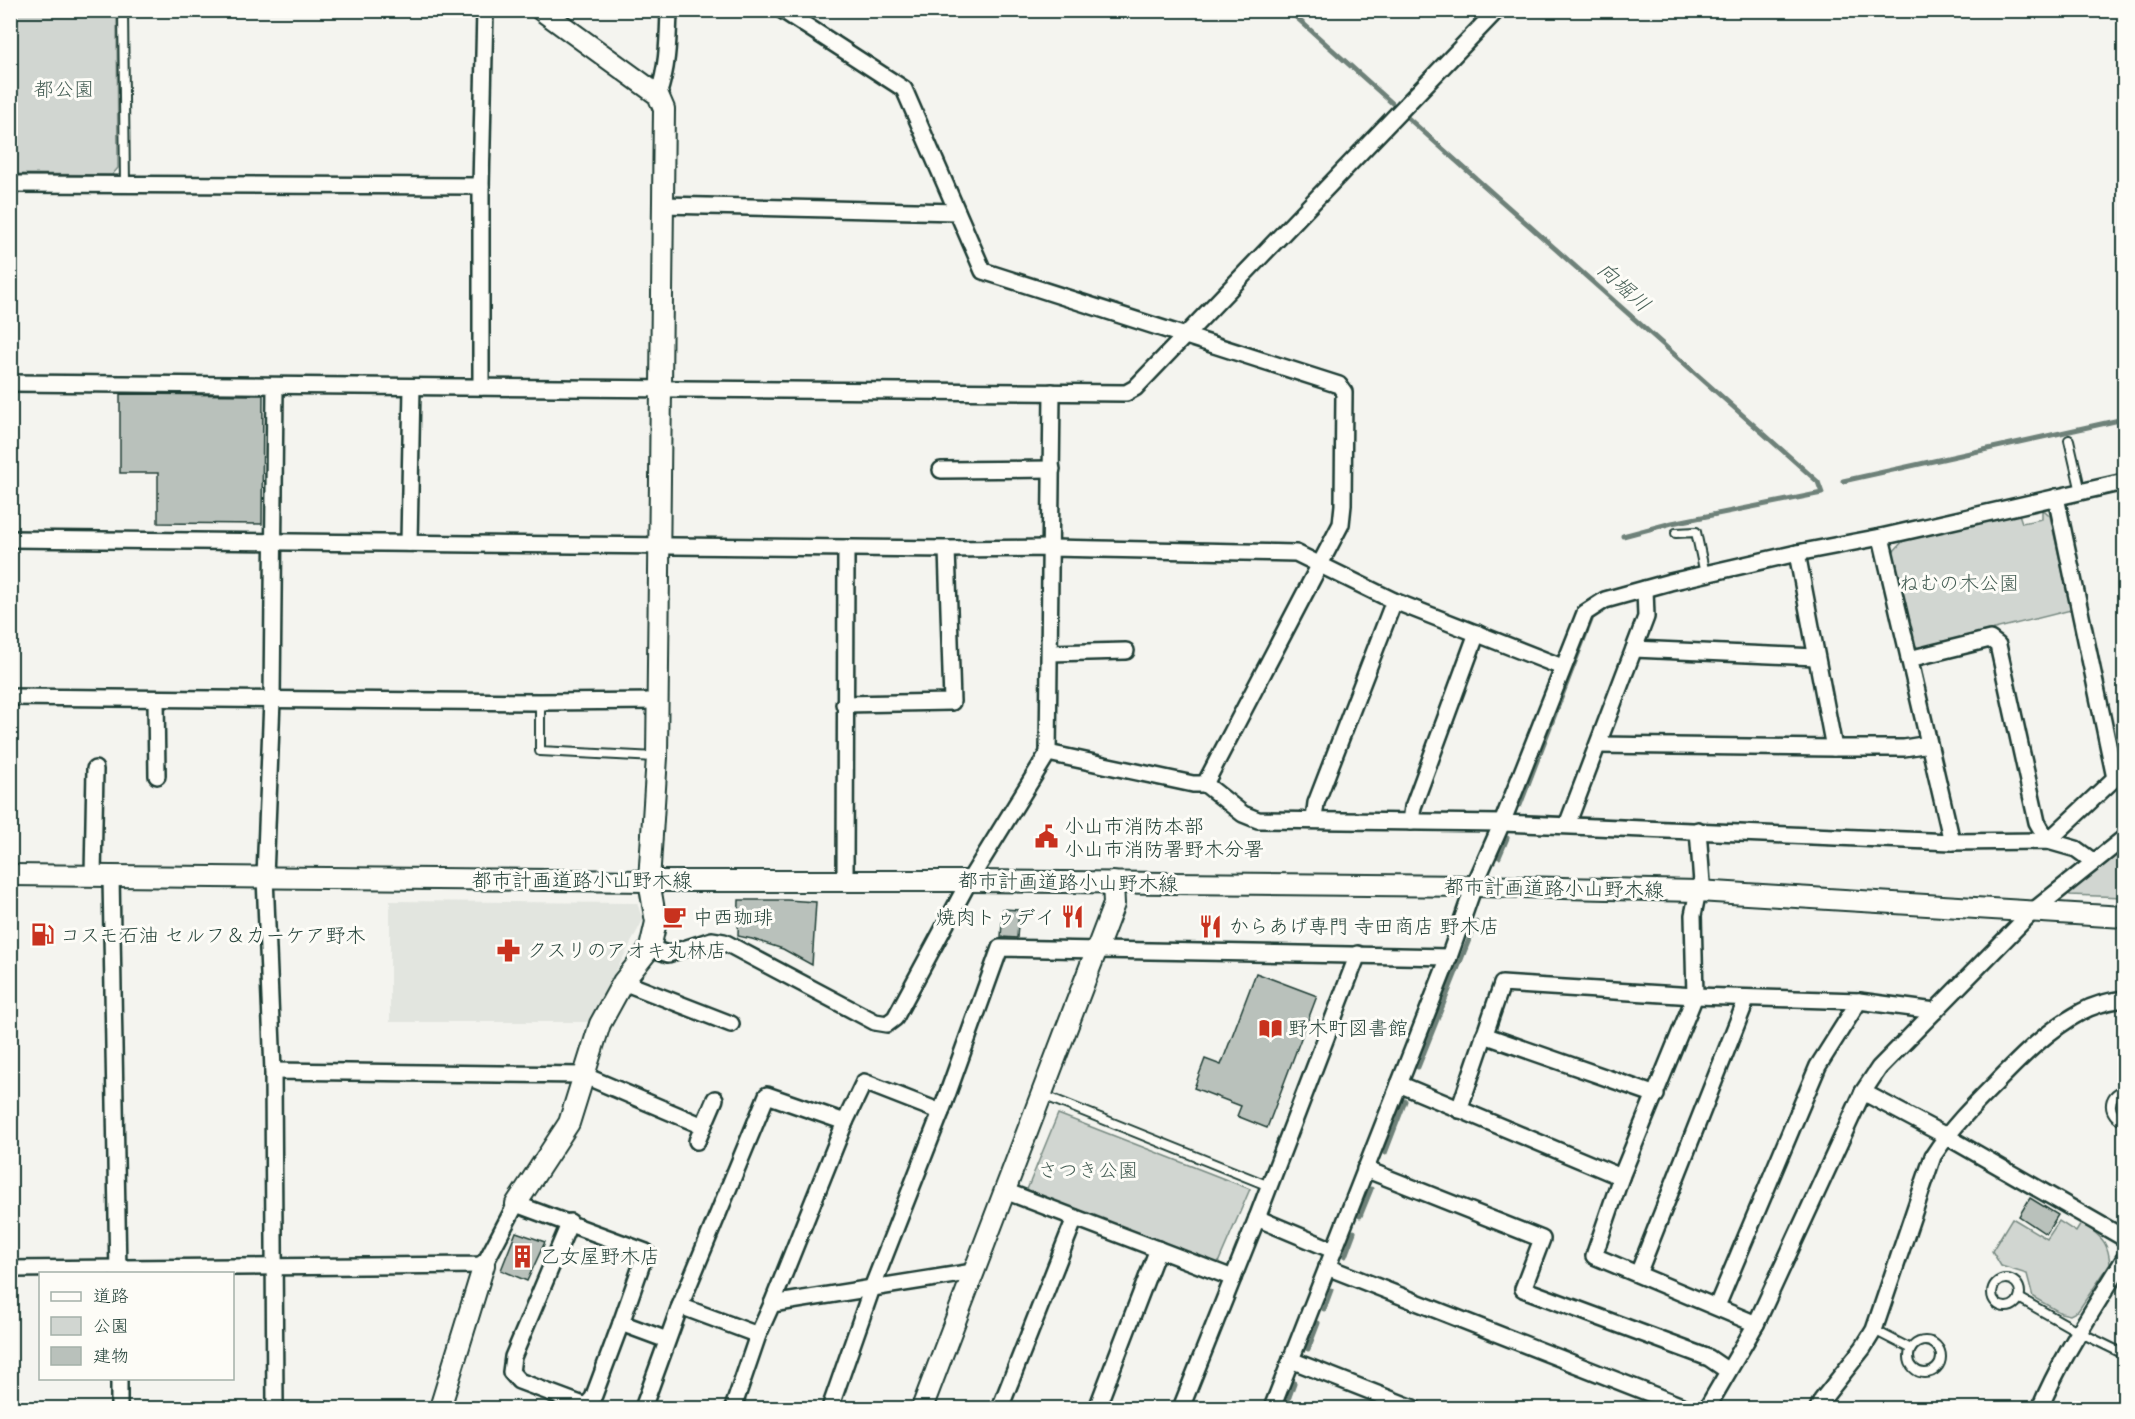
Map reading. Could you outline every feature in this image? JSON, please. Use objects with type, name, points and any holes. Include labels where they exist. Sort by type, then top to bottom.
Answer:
[{"type":"street","points":[[481,387],[481,186],[485,10]]},
{"type":"street","points":[[440,1408],[484,1265],[516,1204],[569,1124],[600,1024],[623,982],[650,948],[656,922],[649,881],[657,757],[664,109],[658,95],[541,10]]},
{"type":"street","points":[[658,95],[667,62],[669,10]]},
{"type":"street","points":[[782,10],[904,89],[983,272],[1339,385],[1344,392],[1341,524],[1205,784]]},
{"type":"street","points":[[10,383],[1126,393],[1135,388],[1497,10]]},
{"type":"street","points":[[10,184],[481,186]]},
{"type":"street","points":[[663,206],[957,212]]},
{"type":"street","points":[[275,387],[272,700],[265,877],[273,1071],[275,1408]]},
{"type":"street","points":[[409,543],[412,387]]},
{"type":"street","points":[[650,948],[668,954],[712,940],[724,942],[875,1022],[886,1024],[895,1018],[969,881],[1048,753],[1052,392]]},
{"type":"street","points":[[941,470],[1052,470]]},
{"type":"street","points":[[1272,1408],[1449,957],[1474,886],[1502,823],[1585,613],[1605,600],[1705,574],[2124,482]]},
{"type":"street","points":[[2048,842],[2120,775],[2056,497]]},
{"type":"street","points":[[1881,537],[1952,842]]},
{"type":"street","points":[[10,539],[846,549],[1051,548],[1296,553],[1394,601],[1562,667]]},
{"type":"street","points":[[845,880],[846,549]]},
{"type":"street","points":[[844,704],[952,702],[947,549]]},
{"type":"street","points":[[1797,553],[1834,748]]},
{"type":"street","points":[[1567,825],[1646,617],[1645,589]]},
{"type":"street","points":[[1314,819],[1316,803],[1394,601]]},
{"type":"street","points":[[1410,822],[1413,807],[1477,633]]},
{"type":"street","points":[[1909,659],[1990,639],[1998,645],[2037,822],[2048,842]]},
{"type":"street","points":[[1634,649],[1816,657]]},
{"type":"street","points":[[1050,653],[1126,651]]},
{"type":"street","points":[[10,697],[658,701]]},
{"type":"street","points":[[156,699],[157,776]]},
{"type":"street","points":[[1598,745],[1904,748],[1929,744]]},
{"type":"street","points":[[1048,753],[1194,784],[1205,784],[1243,814],[1258,820],[1502,823],[1952,842],[2048,842],[2076,849],[2094,862]]},
{"type":"street","points":[[95,769],[102,876],[118,1271]]},
{"type":"street","points":[[1698,830],[1702,883],[1693,915],[1695,996],[1621,1177],[1594,1256],[1756,1324]]},
{"type":"street","points":[[1707,1408],[1756,1324],[1863,1092],[1879,1068],[2033,911],[2124,838]]},
{"type":"street","name":"都市計画道路小山野木線","points":[[10,875],[1474,886],[1698,891],[2124,916]]},
{"type":"street","points":[[922,1408],[1114,904],[1113,882]]},
{"type":"street","points":[[830,1408],[872,1288],[941,1112],[1000,948],[1449,957]]},
{"type":"street","points":[[1180,1408],[1257,1218],[1358,954]]},
{"type":"street","points":[[623,982],[731,1024]]},
{"type":"street","points":[[1459,1110],[1502,984],[1695,996],[1860,1001],[1935,1011]]},
{"type":"street","points":[[1638,1274],[1746,998]]},
{"type":"street","points":[[1818,1408],[1874,1330],[1933,1156],[1946,1136],[2027,1052],[2054,1029],[2082,1011],[2103,1002],[2124,999]]},
{"type":"street","points":[[1717,1306],[1818,1066],[1860,1001]]},
{"type":"street","points":[[1484,1035],[1656,1095]]},
{"type":"street","points":[[273,1071],[583,1075],[703,1126]]},
{"type":"street","points":[[733,1408],[758,1335],[845,1122],[864,1082],[941,1112]]},
{"type":"street","points":[[1398,1084],[1621,1177]]},
{"type":"street","points":[[1863,1092],[1946,1136],[2124,1238]]},
{"type":"street","points":[[643,1408],[680,1306],[767,1095],[845,1122]]},
{"type":"street","points":[[697,1141],[715,1099]]},
{"type":"street","points":[[1365,1169],[1542,1239],[1523,1289],[1709,1358],[1728,1371]]},
{"type":"street","points":[[1005,1191],[1233,1278]]},
{"type":"street","points":[[516,1204],[570,1222],[646,1252],[593,1398],[586,1406],[519,1381],[511,1372],[513,1357],[570,1222]]},
{"type":"street","points":[[1000,1408],[1075,1218]]},
{"type":"street","points":[[1257,1218],[1333,1250]]},
{"type":"street","points":[[1097,1408],[1158,1249]]},
{"type":"street","points":[[2040,1408],[2051,1381],[2124,1259]]},
{"type":"street","points":[[10,1269],[118,1271],[274,1266],[484,1265]]},
{"type":"street","points":[[1327,1267],[1687,1408]]},
{"type":"street","points":[[772,1304],[973,1272]]},
{"type":"street","points":[[680,1306],[758,1335]]},
{"type":"street","points":[[621,1323],[667,1340]]},
{"type":"street","points":[[1291,1360],[1413,1408]]},
{"type":"street","points":[[119,1380],[120,1408]]},
{"type":"lane","points":[[123,10],[125,184]]},
{"type":"lane","points":[[2069,440],[2081,492]]},
{"type":"lane","points":[[1676,533],[1696,532],[1705,574]]},
{"type":"lane","points":[[540,702],[540,751],[657,757]]},
{"type":"lane","points":[[2124,1090],[2116,1094],[2111,1103],[2112,1114],[2124,1121]]},
{"type":"lane","points":[[1042,1095],[1269,1186]]},
{"type":"lane","points":[[2019,1298],[2124,1354]]},
{"type":"lane","points":[[1874,1330],[1911,1349]]},
{"type":"lane","points":[[1919,1342],[1930,1342],[1939,1348],[1940,1363],[1929,1372],[1919,1371],[1915,1369],[1910,1360],[1911,1349],[1919,1342]]},
{"type":"shaded area","name":"クスリのアオキ丸林店","points":[[390,901],[637,903],[643,920],[589,1022],[390,1022]]},
{"type":"green space","name":"都公園","points":[[11,10],[117,11],[118,168],[112,175],[11,174]]},
{"type":"green space","name":"ねむの木公園","points":[[2042,511],[2050,516],[2071,610],[1918,648],[1911,641],[1893,552],[1903,541],[2019,514],[2022,523],[2042,519]]},
{"type":"green space","points":[[2124,844],[2124,897],[2070,895],[2069,890]]},
{"type":"green space","name":"さつき公園","points":[[1058,1114],[1250,1189],[1218,1263],[1026,1192]]},
{"type":"green space","points":[[2012,1218],[2047,1239],[2059,1221],[2076,1232],[2082,1222],[2105,1243],[2110,1264],[2078,1311],[2070,1315],[2061,1313],[2033,1297],[2027,1274],[2001,1266],[1992,1251]]},
{"type":"building","points":[[120,394],[263,395],[262,524],[158,523],[158,473],[120,473]]},
{"type":"building","points":[[739,900],[816,902],[812,965],[783,949],[738,936]]},
{"type":"building","points":[[1003,909],[1019,910],[1017,938],[1001,937]]},
{"type":"building","name":"野木町図書館","points":[[1256,973],[1317,996],[1267,1128],[1237,1116],[1241,1106],[1194,1088],[1205,1059],[1221,1065]]},
{"type":"building","points":[[2030,1198],[2058,1215],[2046,1234],[2019,1216]]},
{"type":"building","name":"乙女屋野木店","points":[[516,1232],[545,1242],[527,1281],[501,1270]]},
{"type":"waterway","name":"向堀川","points":[[1288,10],[1392,103]]},
{"type":"waterway","name":"向堀川","points":[[1408,118],[1818,482],[1822,493],[1672,523],[1623,536]]},
{"type":"waterway","name":"向堀川","points":[[1843,481],[2124,419]]},
{"type":"waterway","points":[[1520,805],[1591,620]]},
{"type":"waterway","points":[[1499,857],[1507,838]]},
{"type":"waterway","points":[[1418,1067],[1476,922]]},
{"type":"waterway","points":[[1385,1153],[1405,1101]]},
{"type":"waterway","points":[[1360,1216],[1371,1189]]},
{"type":"waterway","points":[[1345,1256],[1354,1232]]},
{"type":"waterway","points":[[1324,1309],[1331,1290]]},
{"type":"waterway","points":[[1308,1349],[1318,1323]]},
{"type":"waterway","points":[[1285,1408],[1294,1383]]},
{"type":"place","name":"小山市消防本部 小山市消防署野木分署","points":[[1046,837]]},
{"type":"place","name":"中西珈琲","points":[[675,917]]},
{"type":"place","name":"焼肉トゥデイ","points":[[1073,917]]},
{"type":"place","name":"からあげ専門 寺田商店 野木店","points":[[1211,926]]},
{"type":"place","name":"コスモ石油 セルフ＆カーケア野木","points":[[42,935]]},
{"type":"place","name":"クスリのアオキ丸林店","points":[[509,950]]},
{"type":"place","name":"野木町図書館","points":[[1270,1028]]},
{"type":"place","name":"乙女屋野木店","points":[[522,1256]]}]
